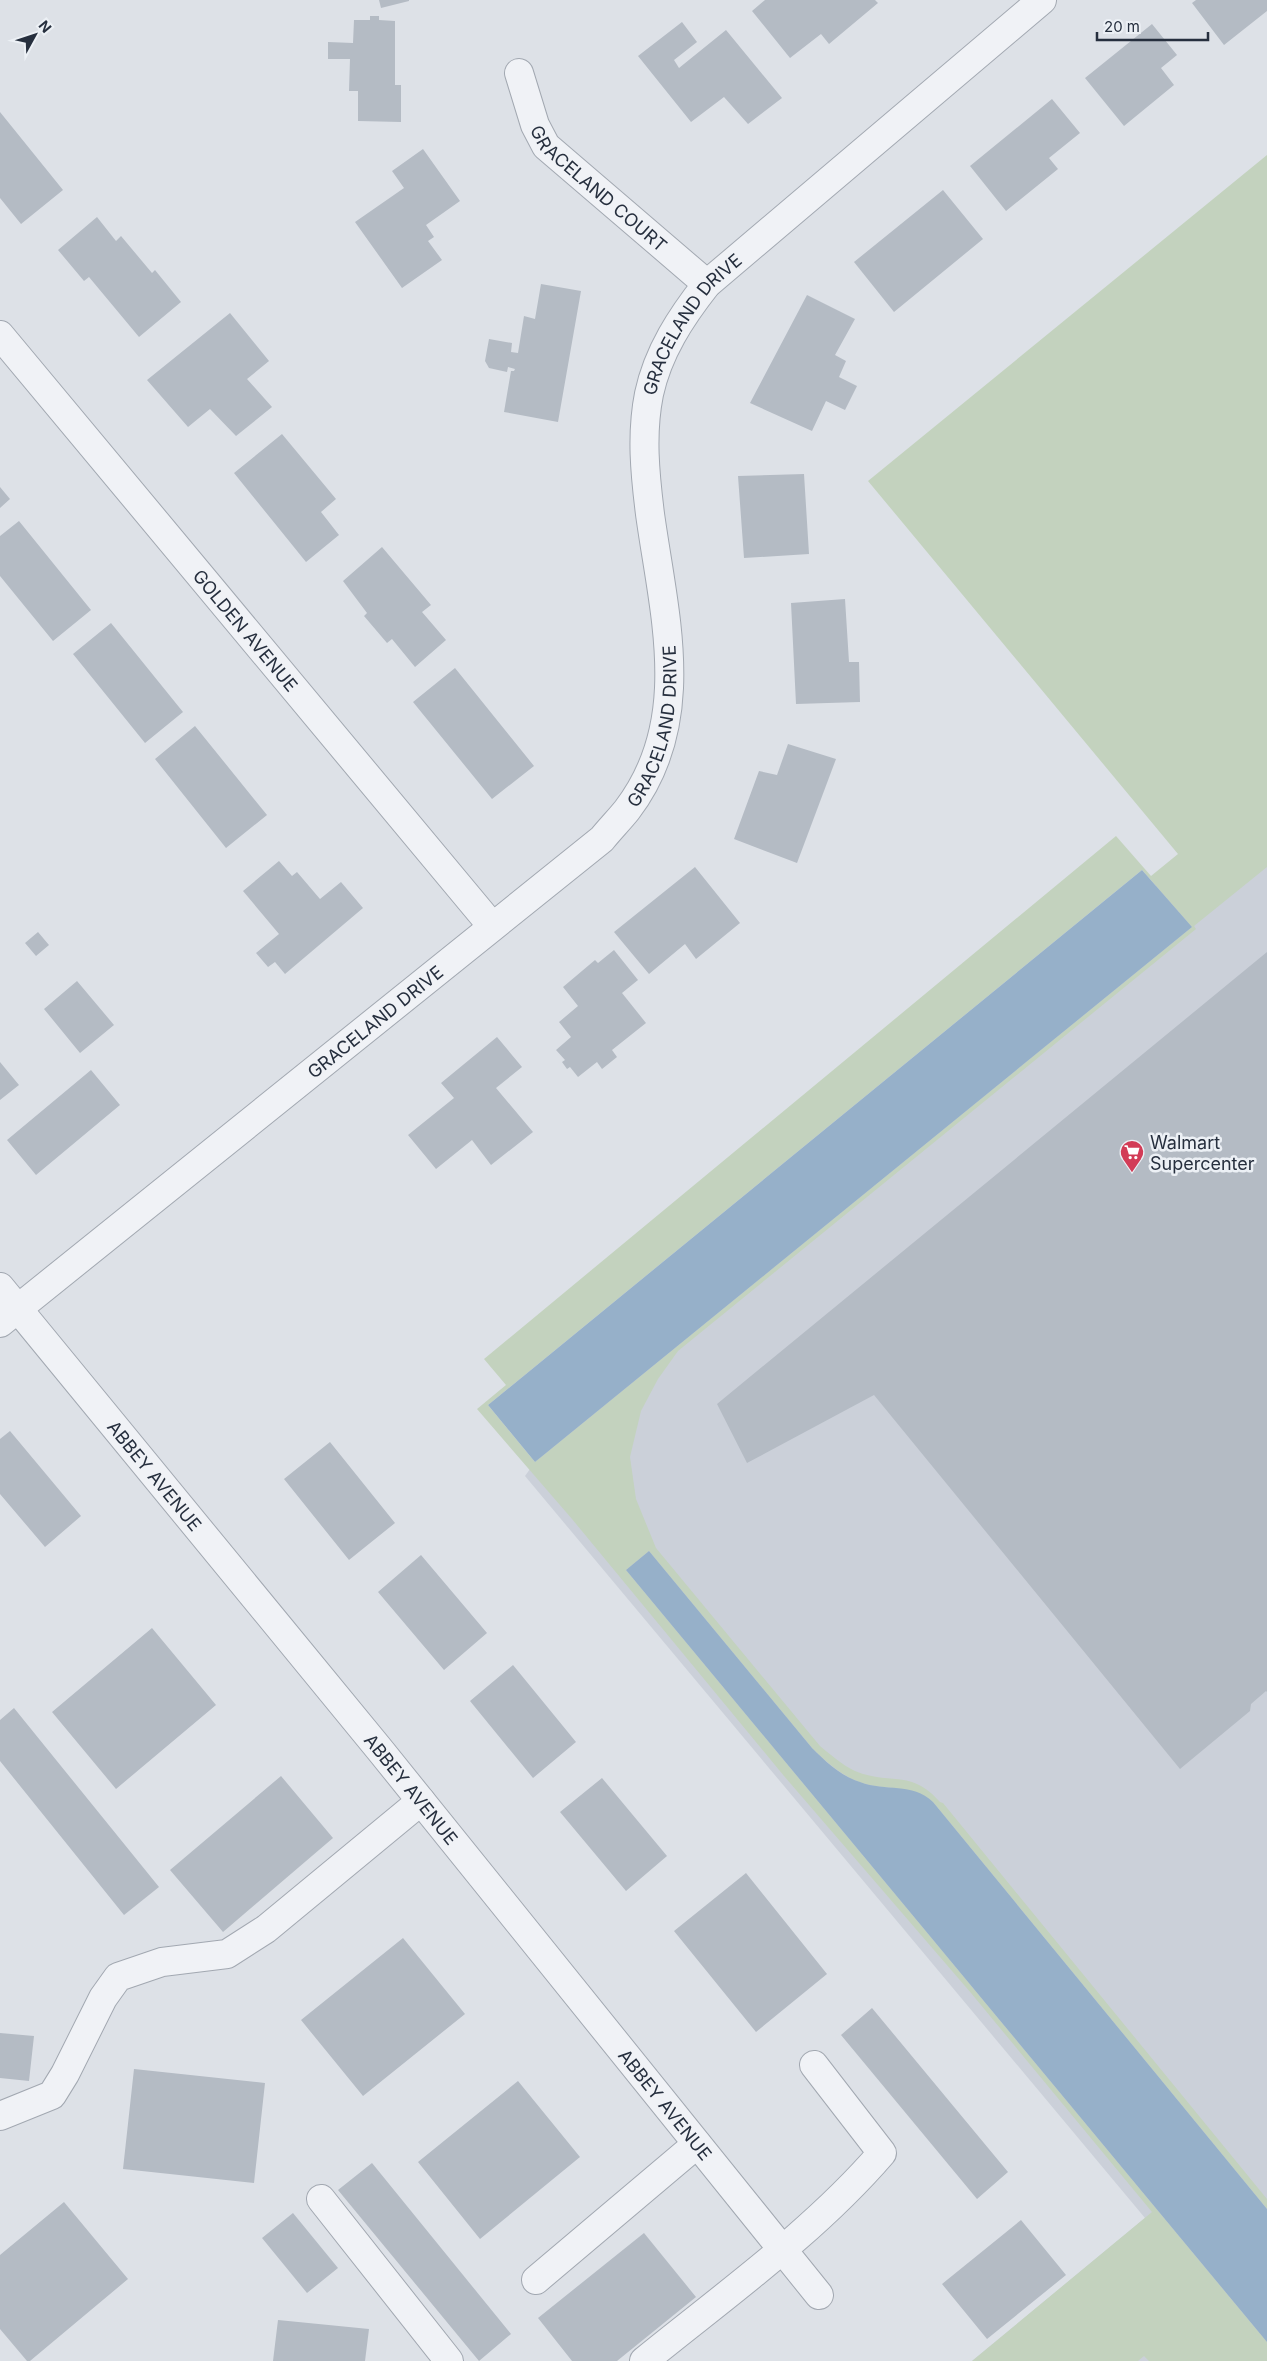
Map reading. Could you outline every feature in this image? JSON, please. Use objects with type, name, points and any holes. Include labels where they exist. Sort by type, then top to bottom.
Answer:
[{"type":"street","name":"GRACELAND DRIVE","points":[[9,1316],[602,838],[627,810],[647,778],[662,742],[669,705],[670,666],[646,481],[644,435],[649,393],[662,354],[682,317],[707,284],[1042,0]]},
{"type":"street","name":"GRACELAND COURT","points":[[519,73],[535,125],[546,146],[707,284]]},
{"type":"street","name":"GOLDEN AVENUE","points":[[0,334],[492,926]]},
{"type":"street","name":"ABBEY AVENUE","points":[[0,1287],[9,1316],[421,1801],[819,2295]]},
{"type":"street","points":[[0,2116],[52,2095],[65,2074],[103,1998],[118,1977],[162,1962],[227,1954],[266,1929],[421,1801]]},
{"type":"street","points":[[644,2361],[782,2249],[858,2180],[882,2153],[814,2065]]},
{"type":"street","points":[[536,2280],[697,2144]]},
{"type":"street","points":[[322,2199],[449,2361]]},
{"type":"shaded area","points":[[1267,783],[1267,2361],[972,2361],[1145,2218],[525,1476],[535,1462]]},
{"type":"green space","points":[[1267,155],[1267,867],[1194,926],[1196,929],[678,1351],[658,1379],[641,1411],[630,1457],[636,1499],[656,1548],[820,1746],[841,1763],[855,1771],[868,1775],[909,1781],[919,1785],[943,1803],[1267,2199],[1267,2209],[933,1802],[925,1796],[907,1790],[859,1782],[834,1768],[812,1748],[649,1551],[626,1570],[1267,2342],[1267,2361],[1149,2361],[1144,2356],[1138,2361],[972,2361],[1152,2212],[971,1993],[784,1776],[572,1519],[477,1409],[506,1385],[484,1359],[1116,836],[1151,876],[1178,854],[868,481]],"holes":[[[1142,870],[1192,927],[535,1462],[488,1405]]]},
{"type":"water","points":[[1142,870],[1192,927],[535,1462],[488,1405]]},
{"type":"water","points":[[649,1551],[812,1748],[828,1763],[846,1776],[860,1782],[879,1787],[916,1792],[933,1802],[1267,2209],[1267,2342],[626,1570]]},
{"type":"building","points":[[379,0],[409,0],[409,1],[381,8]]},
{"type":"building","points":[[765,0],[875,0],[878,3],[829,44],[821,34],[790,58],[752,11]]},
{"type":"building","points":[[1196,0],[1267,0],[1267,11],[1224,45],[1192,3]]},
{"type":"building","points":[[370,16],[379,16],[379,20],[395,21],[395,85],[401,85],[401,122],[358,121],[358,91],[349,91],[350,59],[328,59],[328,42],[353,43],[354,20],[370,20]]},
{"type":"building","points":[[682,22],[697,42],[674,60],[679,68],[726,30],[782,98],[748,124],[724,97],[691,122],[638,56]]},
{"type":"building","points":[[1152,24],[1177,55],[1161,68],[1174,85],[1124,126],[1085,78]]},
{"type":"building","points":[[1052,99],[1080,133],[1049,158],[1058,169],[1006,211],[970,166]]},
{"type":"building","points":[[0,112],[63,190],[21,224],[0,198]]},
{"type":"building","points":[[423,149],[460,201],[426,225],[434,237],[428,241],[442,260],[402,288],[355,222],[404,188],[392,171]]},
{"type":"building","points":[[943,190],[983,239],[894,312],[854,262]]},
{"type":"building","points":[[97,217],[116,241],[121,236],[152,273],[155,270],[181,302],[139,337],[89,277],[84,281],[58,250]]},
{"type":"building","points":[[541,284],[581,291],[558,422],[504,412],[511,371],[515,369],[508,367],[507,372],[489,368],[485,361],[489,339],[512,343],[511,352],[518,353],[524,316],[535,319]]},
{"type":"building","points":[[807,295],[855,319],[835,355],[846,361],[839,377],[857,386],[845,410],[826,401],[812,431],[750,403]]},
{"type":"building","points":[[230,313],[269,361],[247,379],[272,407],[236,436],[210,409],[188,427],[147,380]]},
{"type":"building","points":[[282,434],[336,499],[321,512],[339,535],[306,562],[234,473]]},
{"type":"building","points":[[804,474],[809,554],[744,558],[738,476]]},
{"type":"building","points":[[0,487],[10,499],[0,508]]},
{"type":"building","points":[[19,521],[91,610],[53,641],[0,576],[0,536]]},
{"type":"building","points":[[382,547],[431,605],[422,612],[446,640],[415,667],[392,639],[387,643],[364,616],[367,613],[343,581]]},
{"type":"building","points":[[845,599],[849,662],[859,662],[860,702],[796,704],[791,603]]},
{"type":"building","points":[[111,623],[183,712],[145,743],[73,654]]},
{"type":"building","points":[[455,668],[534,766],[492,799],[413,702]]},
{"type":"building","points":[[195,726],[267,815],[226,848],[155,759]]},
{"type":"building","points":[[788,744],[836,759],[797,863],[734,839],[759,771],[777,775]]},
{"type":"building","points":[[279,861],[292,876],[297,872],[320,899],[341,882],[363,908],[285,974],[275,962],[268,967],[256,953],[279,934],[243,891]]},
{"type":"building","points":[[695,867],[740,923],[696,959],[685,944],[649,974],[614,932]]},
{"type":"building","points":[[38,932],[49,945],[36,956],[25,943]]},
{"type":"building","points":[[614,950],[638,980],[622,993],[646,1023],[612,1050],[617,1057],[602,1069],[597,1062],[578,1077],[570,1067],[567,1069],[562,1062],[565,1060],[556,1050],[571,1037],[559,1022],[578,1006],[563,987],[595,960],[598,963]]},
{"type":"building","name":"Walmart Supercenter","points":[[1267,952],[1267,1692],[1251,1704],[1250,1711],[1180,1769],[874,1395],[747,1463],[717,1404]]},
{"type":"building","points":[[77,981],[114,1025],[80,1053],[44,1009]]},
{"type":"building","points":[[497,1037],[522,1067],[496,1088],[533,1132],[491,1165],[472,1140],[436,1169],[408,1135],[454,1098],[441,1083]]},
{"type":"building","points":[[0,1062],[19,1085],[0,1100]]},
{"type":"building","points":[[91,1070],[120,1105],[36,1175],[7,1140]]},
{"type":"building","points":[[10,1431],[81,1516],[45,1547],[0,1494],[0,1439]]},
{"type":"building","points":[[330,1442],[395,1523],[349,1560],[284,1479]]},
{"type":"building","points":[[421,1555],[487,1633],[444,1670],[378,1592]]},
{"type":"building","points":[[152,1628],[216,1705],[116,1789],[52,1712]]},
{"type":"building","points":[[513,1665],[576,1742],[533,1778],[470,1701]]},
{"type":"building","points":[[14,1708],[159,1887],[124,1915],[0,1761],[0,1720]]},
{"type":"building","points":[[281,1776],[333,1838],[223,1932],[170,1870]]},
{"type":"building","points":[[602,1778],[667,1856],[626,1891],[560,1812]]},
{"type":"building","points":[[746,1873],[827,1974],[756,2032],[674,1931]]},
{"type":"building","points":[[403,1938],[465,2014],[363,2096],[301,2020]]},
{"type":"building","points":[[872,2008],[1008,2172],[977,2199],[841,2035]]},
{"type":"building","points":[[0,2033],[34,2036],[29,2081],[0,2078]]},
{"type":"building","points":[[134,2069],[265,2083],[254,2183],[123,2169]]},
{"type":"building","points":[[518,2081],[580,2157],[480,2239],[418,2162]]},
{"type":"building","points":[[372,2163],[511,2334],[479,2361],[338,2190]]},
{"type":"building","points":[[64,2202],[128,2279],[30,2361],[27,2361],[0,2329],[0,2255]]},
{"type":"building","points":[[293,2213],[338,2268],[307,2293],[262,2238]]},
{"type":"building","points":[[1021,2220],[1066,2275],[987,2339],[942,2284]]},
{"type":"building","points":[[644,2233],[696,2297],[617,2361],[572,2361],[538,2318]]},
{"type":"building","points":[[278,2320],[369,2329],[365,2361],[273,2361]]},
{"type":"place","name":"Walmart Supercenter","points":[[1132,1173]]}]
